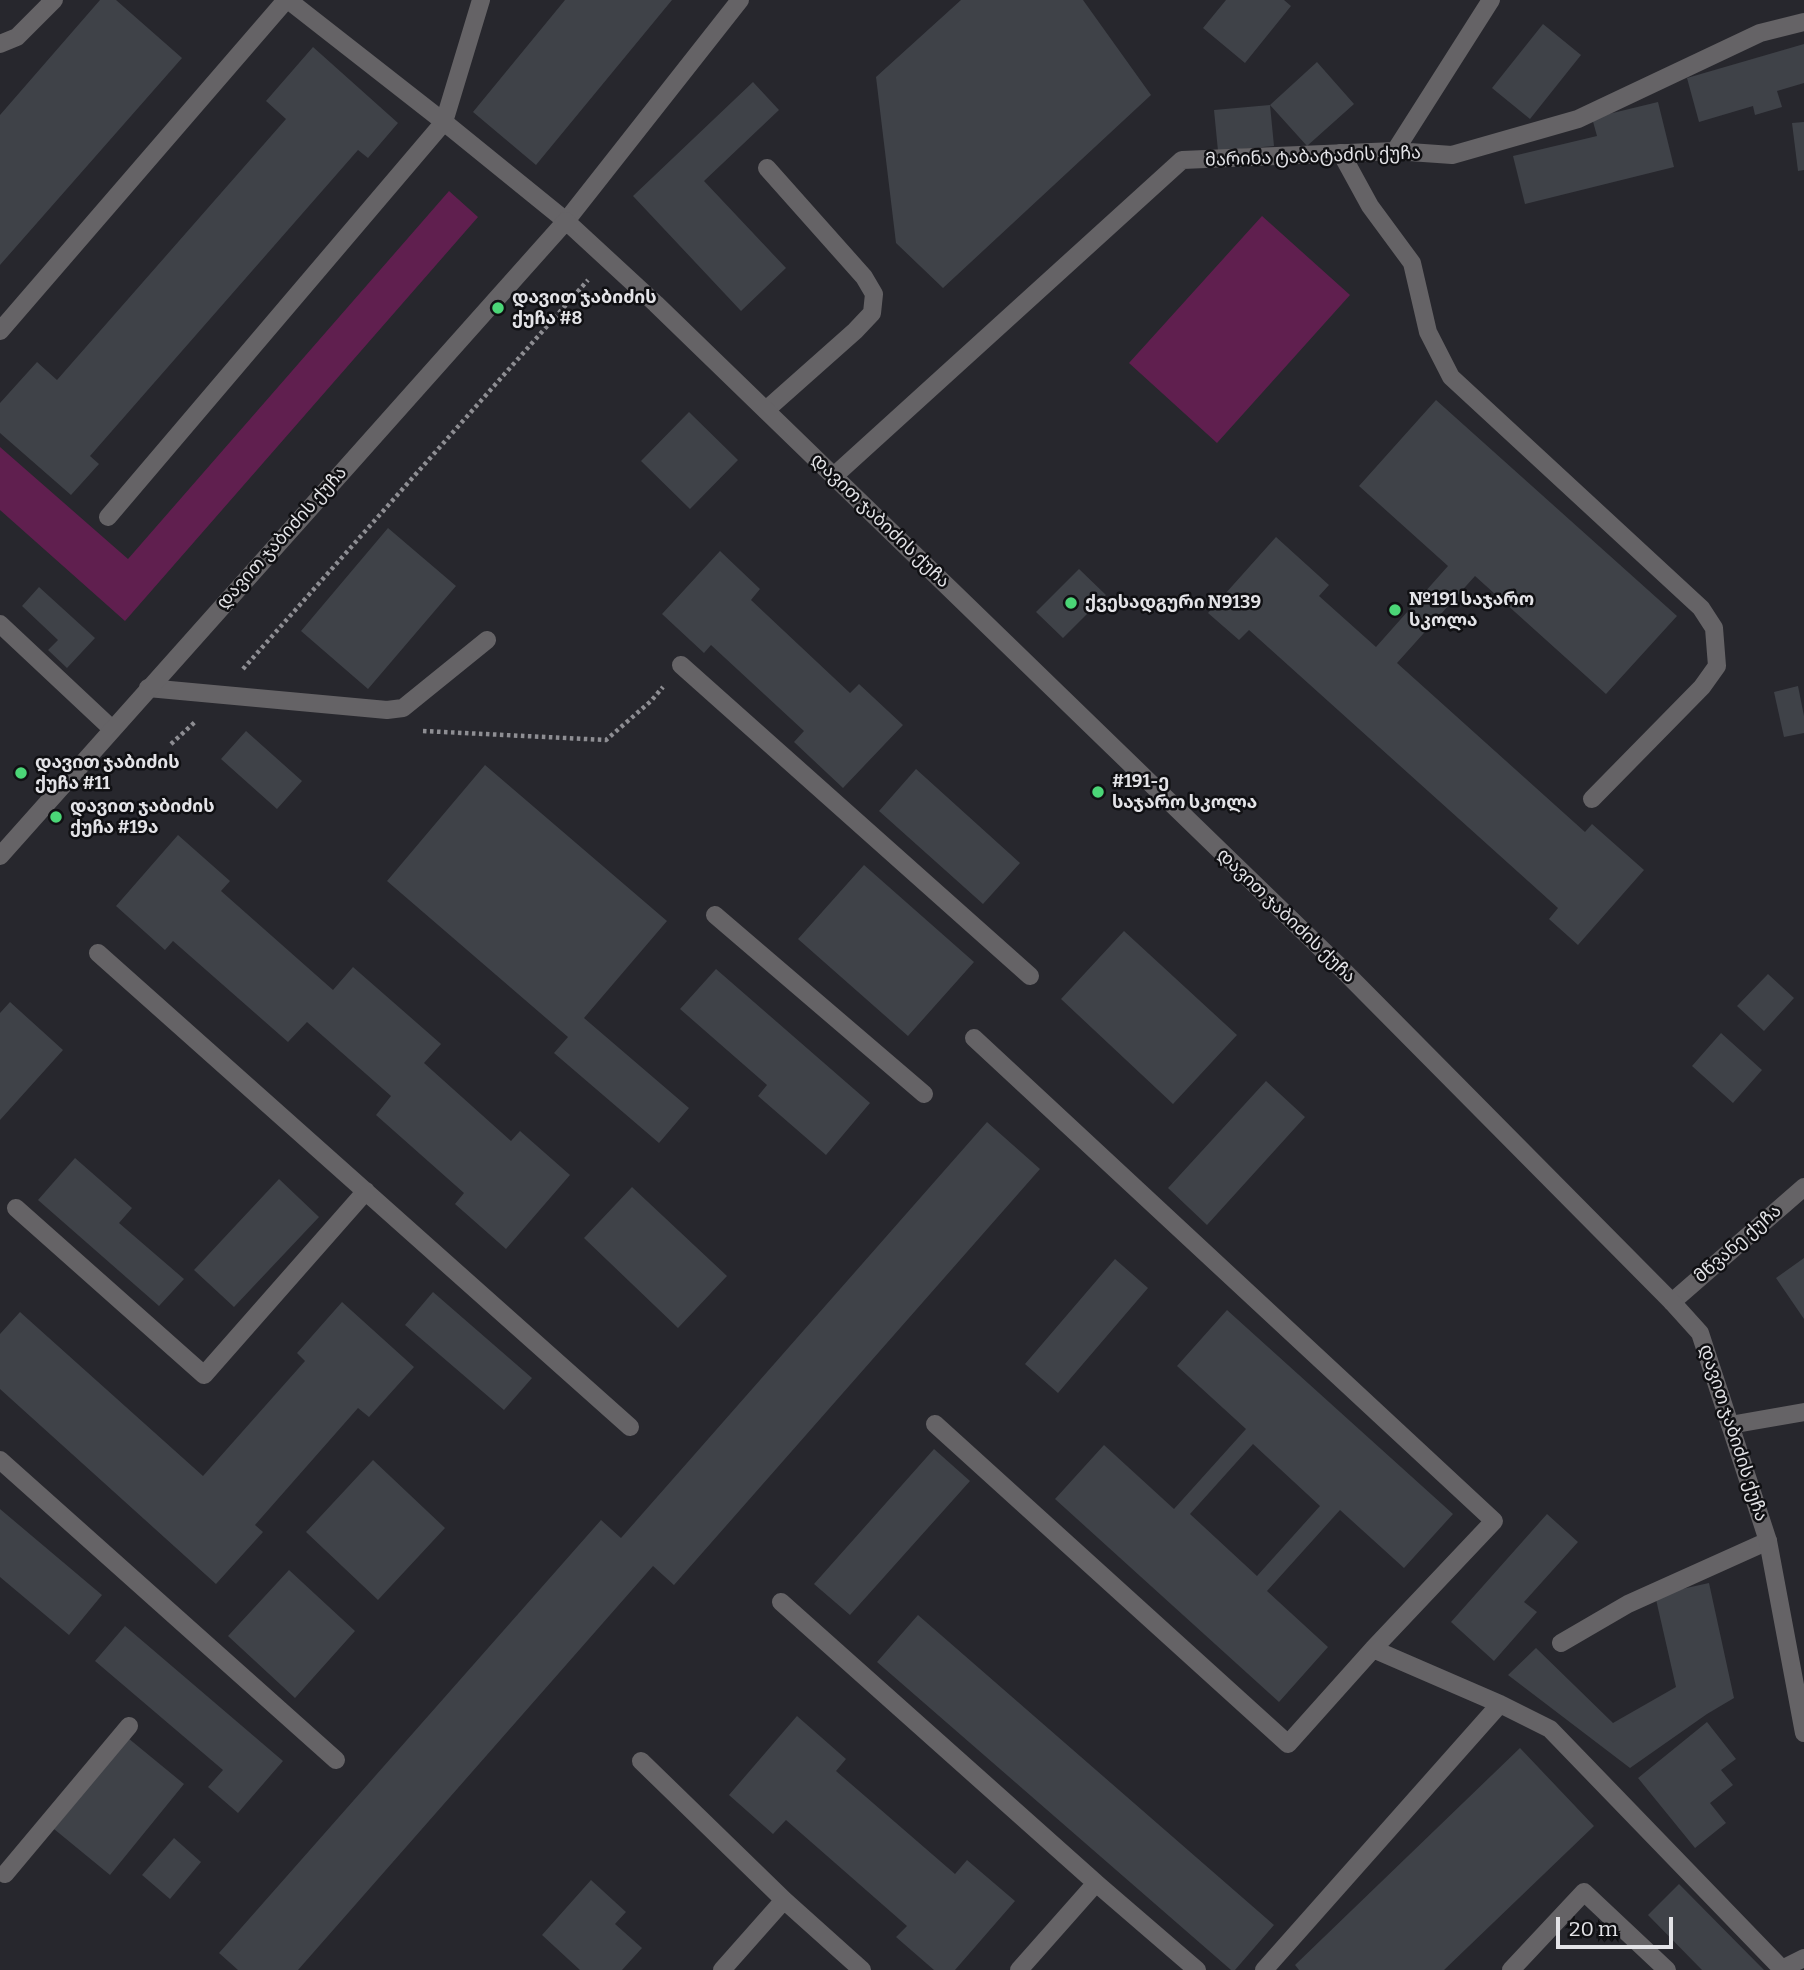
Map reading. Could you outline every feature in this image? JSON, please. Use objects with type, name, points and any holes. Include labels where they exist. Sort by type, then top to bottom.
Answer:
[{"type":"street","points":[[0,44],[17,37],[54,0]]},
{"type":"street","points":[[0,331],[287,0],[566,221]]},
{"type":"street","points":[[108,517],[444,122],[481,0]]},
{"type":"street","name":"დავით ჯაბიძის ქუჩა","points":[[0,856],[566,221],[740,0]]},
{"type":"street","points":[[1395,151],[1491,0]]},
{"type":"street","name":"მარინა ტაბატაძის ქუჩა","points":[[834,476],[1182,160],[1395,151],[1452,155],[1578,119],[1760,33],[1804,22]]},
{"type":"street","points":[[1341,153],[1370,206],[1412,263],[1428,332],[1451,377],[1702,608],[1714,628],[1717,666],[1702,687],[1592,799]]},
{"type":"street","points":[[766,410],[872,313],[874,294],[864,277],[767,168]]},
{"type":"street","name":"დავით ჯაბიძის ქუჩა","points":[[566,221],[766,410],[1337,964],[1672,1301],[1700,1333],[1768,1541],[1804,1733]]},
{"type":"street","points":[[0,624],[112,729]]},
{"type":"street","points":[[148,688],[387,710],[403,708],[487,640]]},
{"type":"street","points":[[681,665],[1030,976]]},
{"type":"street","points":[[715,915],[924,1094]]},
{"type":"street","points":[[98,953],[630,1427]]},
{"type":"street","points":[[935,1424],[1288,1744],[1494,1521],[974,1038]]},
{"type":"street","name":"მწვანე ქუჩა","points":[[1672,1301],[1804,1187]]},
{"type":"street","points":[[16,1208],[204,1375],[366,1191]]},
{"type":"street","points":[[1730,1425],[1804,1412]]},
{"type":"street","points":[[0,1460],[336,1760]]},
{"type":"street","points":[[1561,1643],[1628,1604],[1768,1541]]},
{"type":"street","points":[[780,1602],[1197,1970]]},
{"type":"street","points":[[1373,1649],[1500,1704],[1550,1729],[1782,1969],[1804,1958]]},
{"type":"street","points":[[1264,1970],[1500,1704]]},
{"type":"street","points":[[5,1874],[129,1726]]},
{"type":"street","points":[[641,1761],[784,1900],[862,1970]]},
{"type":"street","points":[[1019,1970],[1096,1883]]},
{"type":"street","points":[[1511,1970],[1584,1892],[1667,1970]]},
{"type":"street","points":[[722,1970],[784,1900]]},
{"type":"path","points":[[220,695],[608,258]]},
{"type":"path","points":[[606,740],[651,701]]},
{"type":"shaded area","points":[[449,191],[478,217],[125,621],[0,510],[0,447],[128,559]]},
{"type":"shaded area","points":[[1262,216],[1350,295],[1217,443],[1129,363]]},
{"type":"building","points":[[100,0],[116,0],[182,58],[0,265],[0,115]]},
{"type":"building","points":[[565,0],[672,0],[536,165],[473,112]]},
{"type":"building","points":[[961,0],[1083,0],[1151,95],[943,288],[896,243],[876,77]]},
{"type":"building","points":[[1226,0],[1284,0],[1291,6],[1245,63],[1203,28]]},
{"type":"building","points":[[1543,24],[1581,55],[1530,119],[1492,88]]},
{"type":"building","points":[[1804,44],[1804,83],[1777,91],[1782,107],[1755,115],[1753,106],[1699,122],[1687,78]]},
{"type":"building","points":[[313,47],[398,123],[368,158],[358,150],[90,456],[99,464],[71,495],[0,433],[0,403],[37,362],[57,380],[286,119],[266,101]]},
{"type":"building","points":[[1317,62],[1354,104],[1307,146],[1270,105]]},
{"type":"building","points":[[753,82],[779,110],[704,181],[786,268],[741,311],[633,196]]},
{"type":"building","points":[[1658,102],[1674,167],[1525,204],[1513,156],[1597,136],[1592,118]]},
{"type":"building","points":[[1270,105],[1274,146],[1218,151],[1214,110]]},
{"type":"building","points":[[1804,122],[1804,170],[1798,171],[1792,123]]},
{"type":"building","points":[[1436,400],[1677,616],[1606,694],[1475,576],[1397,663],[1585,832],[1592,824],[1644,870],[1578,945],[1549,919],[1558,908],[1249,630],[1239,640],[1208,613],[1276,537],[1329,585],[1319,596],[1376,647],[1448,566],[1359,486]]},
{"type":"building","points":[[689,412],[738,460],[690,509],[641,461]]},
{"type":"building","points":[[388,528],[456,586],[368,689],[301,631]]},
{"type":"building","points":[[720,551],[760,589],[751,600],[850,693],[859,684],[903,725],[843,788],[794,742],[804,731],[711,645],[704,653],[662,614]]},
{"type":"building","name":"ქვესადგური N9139","points":[[1079,569],[1106,595],[1063,638],[1036,612]]},
{"type":"building","points":[[39,587],[95,638],[67,668],[48,650],[58,640],[22,606]]},
{"type":"building","points":[[1798,686],[1804,716],[1804,733],[1784,737],[1774,692]]},
{"type":"building","points":[[246,731],[302,781],[277,809],[221,759]]},
{"type":"building","points":[[485,765],[667,921],[584,1018],[689,1108],[659,1143],[554,1053],[568,1037],[387,881]]},
{"type":"building","points":[[916,769],[1020,863],[983,904],[879,811]]},
{"type":"building","points":[[178,835],[230,881],[221,891],[333,990],[353,967],[441,1044],[424,1063],[511,1141],[520,1131],[570,1175],[506,1249],[455,1204],[464,1193],[376,1115],[391,1096],[307,1022],[288,1042],[173,941],[165,950],[116,906]]},
{"type":"building","points":[[864,865],[974,962],[908,1036],[798,939]]},
{"type":"building","points":[[1124,931],[1237,1035],[1173,1104],[1061,999]]},
{"type":"building","points":[[716,969],[870,1103],[826,1155],[758,1096],[767,1085],[680,1009]]},
{"type":"building","points":[[1768,974],[1794,998],[1764,1031],[1737,1006]]},
{"type":"building","points":[[10,1002],[63,1050],[0,1120],[0,1013]]},
{"type":"building","points":[[1721,1033],[1762,1070],[1733,1103],[1692,1066]]},
{"type":"building","points":[[1266,1081],[1305,1117],[1207,1225],[1168,1188]]},
{"type":"building","points":[[987,1122],[1040,1169],[674,1585],[653,1566],[298,1970],[238,1970],[219,1953],[601,1520],[621,1538]]},
{"type":"building","points":[[75,1158],[132,1208],[119,1223],[184,1279],[159,1306],[38,1200]]},
{"type":"building","points":[[279,1179],[319,1217],[234,1307],[194,1270]]},
{"type":"building","points":[[632,1187],[727,1276],[678,1328],[584,1238]]},
{"type":"building","points":[[1804,1258],[1804,1319],[1776,1278]]},
{"type":"building","points":[[1115,1259],[1148,1288],[1058,1393],[1025,1364]]},
{"type":"building","points":[[433,1292],[532,1378],[504,1410],[405,1325]]},
{"type":"building","points":[[342,1302],[414,1367],[369,1417],[358,1408],[255,1525],[263,1532],[216,1584],[0,1389],[0,1334],[20,1312],[203,1476],[305,1361],[297,1353]]},
{"type":"building","points":[[1227,1310],[1453,1514],[1404,1568],[1340,1510],[1267,1591],[1328,1647],[1279,1702],[1055,1499],[1104,1445],[1174,1509],[1246,1429],[1177,1366]],"holes":[[[1253,1444],[1320,1506],[1257,1576],[1190,1514]]]},
{"type":"building","points":[[934,1449],[970,1481],[850,1615],[814,1584]]},
{"type":"building","points":[[373,1460],[445,1528],[378,1600],[306,1532]]},
{"type":"building","points":[[0,1509],[102,1595],[69,1635],[0,1577]]},
{"type":"building","points":[[1547,1514],[1578,1542],[1524,1602],[1537,1612],[1494,1661],[1451,1622]]},
{"type":"building","points":[[289,1570],[355,1631],[295,1698],[228,1636]]},
{"type":"building","points":[[1709,1583],[1734,1698],[1630,1768],[1508,1675],[1536,1648],[1613,1723],[1676,1687],[1655,1595]]},
{"type":"building","points":[[918,1615],[1274,1925],[1235,1970],[1231,1970],[877,1662]]},
{"type":"building","points":[[125,1626],[283,1761],[238,1813],[208,1787],[223,1770],[95,1661]]},
{"type":"building","points":[[797,1716],[846,1759],[836,1771],[955,1874],[967,1860],[1015,1901],[955,1970],[934,1970],[896,1937],[907,1926],[786,1820],[773,1834],[729,1795]]},
{"type":"building","points":[[1707,1722],[1736,1759],[1721,1770],[1733,1785],[1710,1803],[1726,1823],[1695,1848],[1638,1778]]},
{"type":"building","points":[[128,1738],[184,1784],[110,1875],[54,1829]]},
{"type":"building","points":[[1520,1748],[1594,1826],[1444,1970],[1299,1970],[1295,1965]]},
{"type":"building","points":[[174,1838],[201,1862],[170,1899],[142,1875]]},
{"type":"building","points":[[591,1880],[626,1912],[615,1924],[642,1948],[622,1970],[580,1970],[542,1935]]},
{"type":"building","points":[[1679,1884],[1764,1970],[1702,1970],[1648,1915]]},
{"type":"place","name":"დავით ჯაბიძის ქუჩა #8","points":[[498,308]]},
{"type":"place","name":"ქვესადგური N9139","points":[[1071,603]]},
{"type":"place","name":"№191 საჯარო სკოლა","points":[[1395,610]]},
{"type":"place","name":"დავით ჯაბიძის ქუჩა #11","points":[[21,773]]},
{"type":"place","name":"#191-ე საჯარო სკოლა","points":[[1098,792]]},
{"type":"place","name":"დავით ჯაბიძის ქუჩა #19ა","points":[[56,817]]}]
